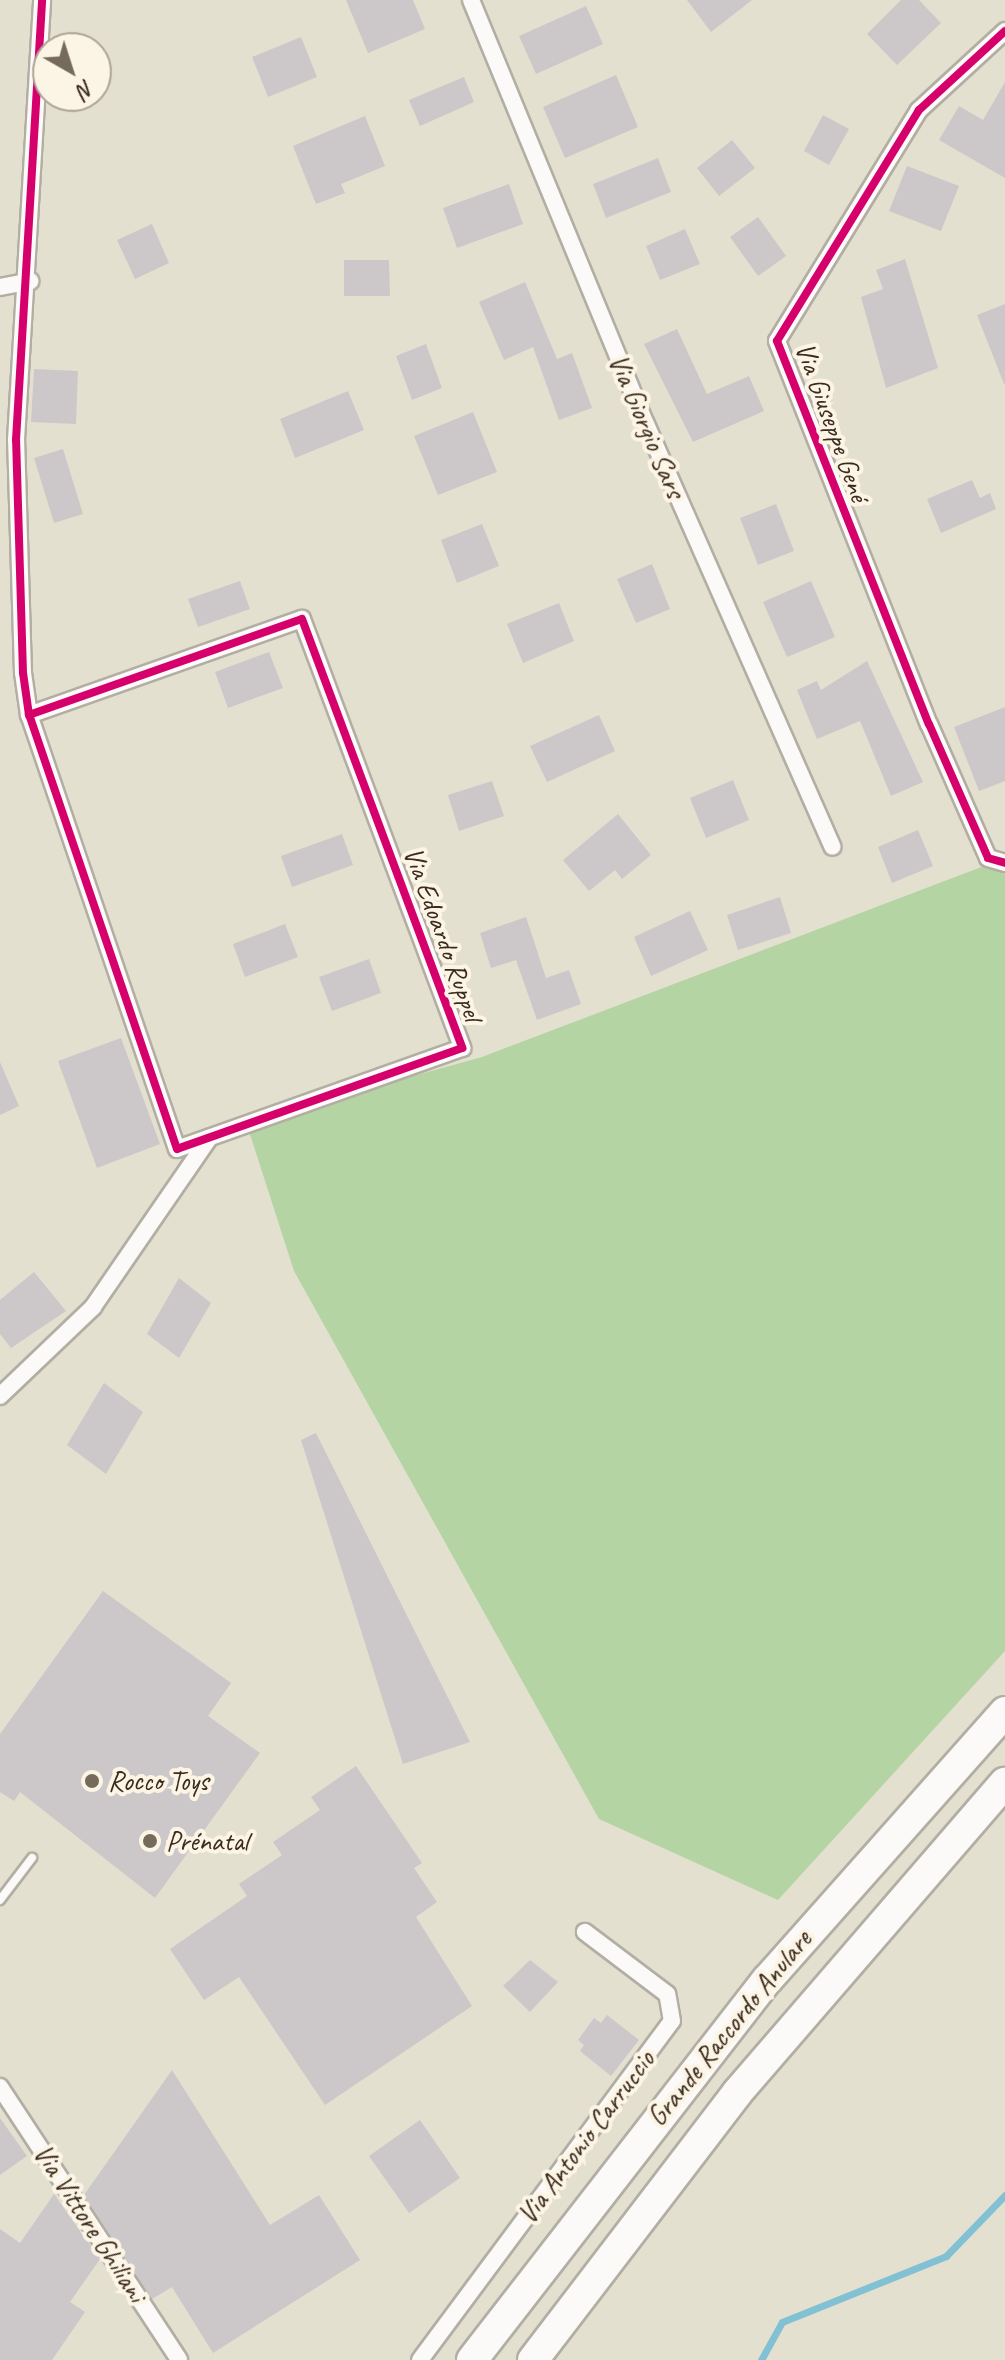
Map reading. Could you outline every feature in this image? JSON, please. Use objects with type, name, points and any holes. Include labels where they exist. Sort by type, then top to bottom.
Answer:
[{"type":"highway","name":"Grande Raccordo Anulare","points":[[472,2360],[749,2002],[1005,1712]]},
{"type":"highway","name":"Grande Raccordo Anulare","points":[[533,2360],[737,2093],[1005,1783]]},
{"type":"street","name":"Via Edoardo Ruppel","points":[[29,715],[302,619],[462,1048],[177,1149],[29,715],[16,440],[30,281],[42,0]]},
{"type":"street","name":"Via Giorgio Sars","points":[[471,0],[646,424],[833,847]]},
{"type":"street","name":"Via Giuseppe Gené","points":[[1005,31],[919,110],[777,341],[929,724],[988,858],[1005,863]]},
{"type":"street","points":[[0,287],[30,281]]},
{"type":"street","points":[[0,1396],[93,1307],[209,1138]]},
{"type":"street","name":"Via Antonio Carruccio","points":[[420,2360],[672,2021],[667,1994],[585,1932]]},
{"type":"street","name":"Via Vittore Ghiliani","points":[[0,2087],[179,2360]]},
{"type":"lane","points":[[0,1900],[32,1858]]},
{"type":"green space","points":[[1005,858],[1005,1651],[778,1900],[599,1819],[294,1271],[246,1122],[482,1057]]},
{"type":"building","points":[[346,0],[413,0],[425,29],[368,53]]},
{"type":"building","points":[[687,0],[752,0],[711,32]]},
{"type":"building","points":[[901,0],[919,0],[941,23],[897,65],[867,34]]},
{"type":"building","points":[[586,6],[603,44],[536,74],[519,36]]},
{"type":"building","points":[[301,37],[317,77],[268,97],[252,57]]},
{"type":"building","points":[[616,75],[638,127],[565,158],[543,107]]},
{"type":"building","points":[[464,77],[474,102],[420,126],[409,100]]},
{"type":"building","points":[[1005,82],[1005,178],[939,140],[959,106],[983,120]]},
{"type":"building","points":[[823,115],[849,129],[829,165],[804,151]]},
{"type":"building","points":[[365,116],[385,166],[341,184],[345,193],[316,204],[293,146]]},
{"type":"building","points":[[732,140],[755,168],[719,196],[697,168]]},
{"type":"building","points":[[658,158],[671,192],[606,218],[593,184]]},
{"type":"building","points":[[907,166],[959,186],[941,231],[889,211]]},
{"type":"building","points":[[509,184],[523,224],[457,248],[443,208]]},
{"type":"building","points":[[758,217],[786,256],[758,276],[730,237]]},
{"type":"building","points":[[152,224],[169,263],[135,279],[117,240]]},
{"type":"building","points":[[685,229],[700,264],[660,280],[646,246]]},
{"type":"building","points":[[905,259],[938,368],[886,388],[861,297],[883,289],[876,270]]},
{"type":"building","points":[[344,260],[389,260],[390,296],[344,296]]},
{"type":"building","points":[[525,282],[557,359],[572,353],[592,408],[559,420],[533,347],[504,360],[479,302]]},
{"type":"building","points":[[1005,304],[1005,384],[1004,384],[977,315]]},
{"type":"building","points":[[677,329],[707,394],[749,376],[764,411],[693,442],[644,344]]},
{"type":"building","points":[[426,344],[442,388],[412,400],[396,356]]},
{"type":"building","points":[[34,369],[78,371],[76,424],[31,422]]},
{"type":"building","points":[[348,391],[364,430],[295,458],[280,419]]},
{"type":"building","points":[[473,412],[497,472],[438,495],[414,436]]},
{"type":"building","points":[[63,449],[83,514],[54,523],[34,458]]},
{"type":"building","points":[[972,480],[980,498],[990,493],[996,509],[941,533],[927,499]]},
{"type":"building","points":[[776,504],[794,551],[758,565],[740,518]]},
{"type":"building","points":[[482,524],[499,566],[457,583],[441,540]]},
{"type":"building","points":[[652,564],[670,609],[636,623],[617,579]]},
{"type":"building","points":[[240,581],[250,609],[198,627],[188,599]]},
{"type":"building","points":[[811,581],[835,637],[787,657],[763,602]]},
{"type":"building","points":[[559,603],[574,641],[523,663],[507,624]]},
{"type":"building","points":[[269,652],[283,688],[228,708],[215,672]]},
{"type":"building","points":[[867,661],[923,782],[891,796],[860,721],[817,739],[797,690],[817,681],[821,690]]},
{"type":"building","points":[[1005,707],[1005,781],[979,791],[954,727]]},
{"type":"building","points":[[599,715],[615,751],[547,782],[530,746]]},
{"type":"building","points":[[733,780],[749,820],[706,838],[690,798]]},
{"type":"building","points":[[492,781],[504,816],[459,831],[448,795]]},
{"type":"building","points":[[618,814],[651,855],[622,879],[615,870],[589,891],[563,860]]},
{"type":"building","points":[[918,830],[933,866],[892,883],[878,847]]},
{"type":"building","points":[[342,834],[353,865],[292,887],[281,856]]},
{"type":"building","points":[[780,897],[791,933],[738,950],[727,915]]},
{"type":"building","points":[[690,911],[708,950],[651,976],[634,937]]},
{"type":"building","points":[[526,917],[546,978],[569,970],[581,1004],[537,1020],[516,960],[491,968],[480,933]]},
{"type":"building","points":[[285,924],[298,957],[245,977],[233,944]]},
{"type":"building","points":[[369,959],[381,993],[332,1011],[319,977]]},
{"type":"building","points":[[121,1038],[160,1144],[97,1168],[58,1061]]},
{"type":"building","points":[[0,1062],[19,1106],[0,1115]]},
{"type":"building","points":[[34,1272],[66,1311],[11,1348],[0,1334],[0,1300]]},
{"type":"building","points":[[179,1278],[211,1303],[179,1358],[147,1334]]},
{"type":"building","points":[[104,1383],[143,1412],[106,1474],[67,1445]]},
{"type":"building","points":[[316,1433],[470,1742],[403,1764],[301,1440]]},
{"type":"building","points":[[103,1591],[231,1683],[208,1716],[260,1753],[155,1898],[20,1792],[14,1801],[0,1792],[0,1734]]},
{"type":"building","points":[[356,1766],[422,1863],[414,1868],[437,1902],[416,1917],[472,2006],[325,2105],[239,1977],[204,2000],[170,1949],[247,1896],[239,1884],[282,1855],[273,1842],[320,1810],[311,1797]]},
{"type":"building","points":[[530,1960],[558,1982],[530,2012],[503,1986]]},
{"type":"building","points":[[607,2015],[639,2040],[611,2076],[580,2051],[584,2045],[578,2040],[594,2018],[601,2023]]},
{"type":"building","points":[[172,2070],[270,2225],[319,2195],[360,2260],[213,2353],[172,2287],[152,2299],[84,2195]]},
{"type":"building","points":[[0,2118],[27,2156],[0,2175]]},
{"type":"building","points":[[420,2120],[460,2178],[409,2213],[369,2156]]},
{"type":"building","points":[[54,2194],[100,2259],[70,2302],[85,2312],[52,2360],[0,2360],[0,2229],[20,2243]]},
{"type":"waterway","points":[[761,2360],[782,2322],[946,2256],[1005,2195]]},
{"type":"cycle path","points":[[29,715],[302,619],[462,1048],[177,1149],[29,715],[23,673],[16,440],[42,0]]},
{"type":"cycle path","points":[[1005,31],[919,110],[777,341],[929,724],[988,858],[1005,863]]},
{"type":"place","name":"Rocco Toys","points":[[92,1781]]},
{"type":"place","name":"Prénatal","points":[[150,1841]]}]
